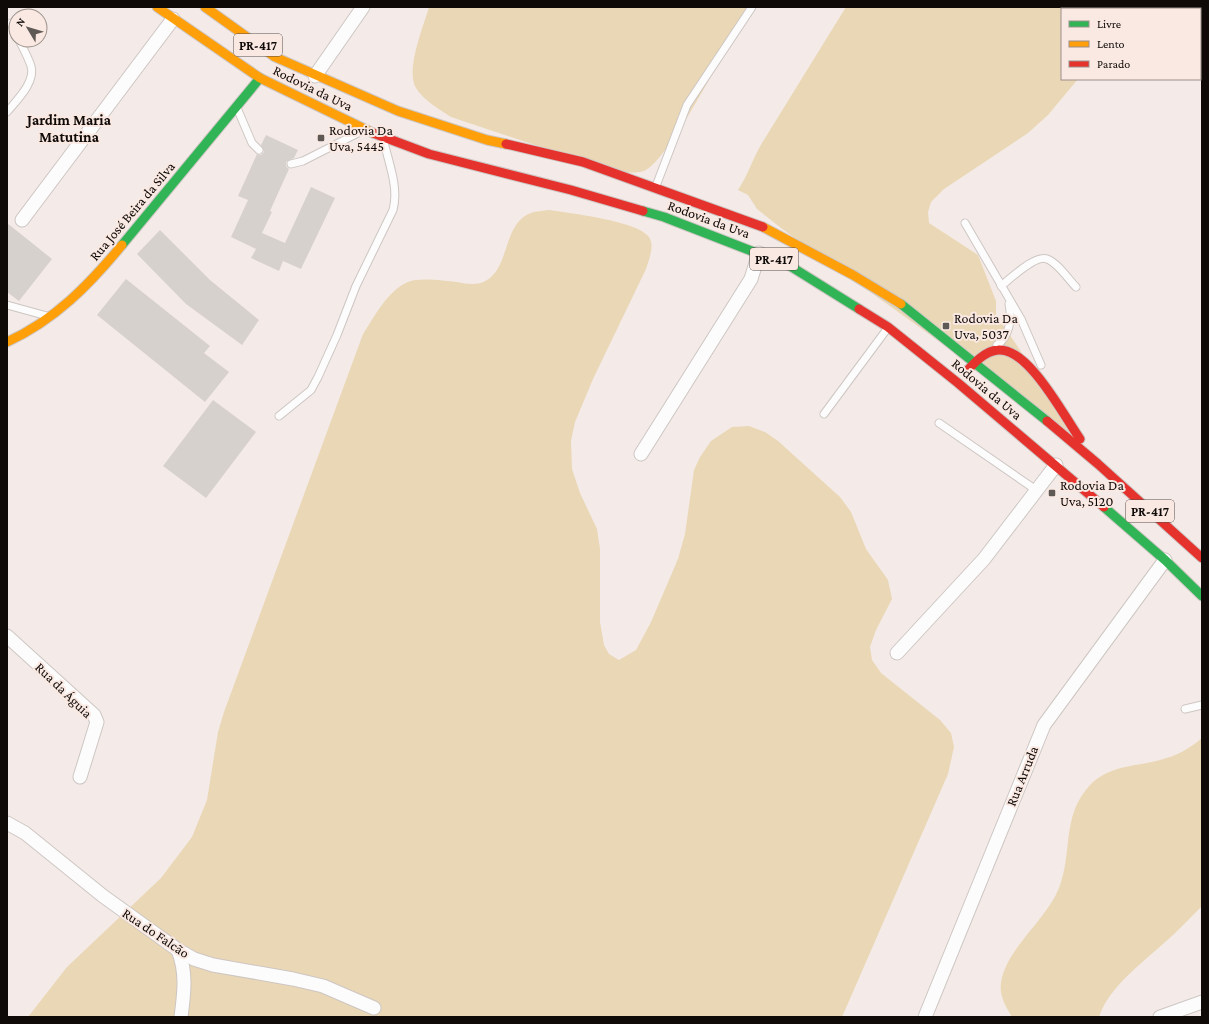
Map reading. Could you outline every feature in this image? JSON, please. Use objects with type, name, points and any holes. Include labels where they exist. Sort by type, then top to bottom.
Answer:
[{"type":"main road","name":"Rodovia da Uva","points":[[157,7],[260,78],[383,138],[429,154],[571,190],[664,218],[790,266],[888,327],[958,382],[1056,464],[1165,560],[1202,596]]},
{"type":"main road","name":"Rodovia da Uva","points":[[205,7],[271,62],[315,76],[405,114],[487,140],[583,162],[756,223],[853,275],[903,305],[975,362],[1098,464],[1202,558]]},
{"type":"main road","name":"Rua José Beira da Silva","points":[[7,342],[27,333],[51,317],[73,300],[93,280],[260,78],[271,62]]},
{"type":"main road","points":[[958,382],[975,362],[986,352],[1000,349],[1012,351],[1022,357],[1031,366],[1063,416],[1098,464]]},
{"type":"street","points":[[315,76],[364,7]]},
{"type":"street","points":[[22,220],[173,19]]},
{"type":"street","points":[[641,454],[751,279],[759,253]]},
{"type":"street","points":[[897,653],[984,560],[1056,464]]},
{"type":"street","name":"Rua Arruda","points":[[925,1017],[1044,725],[1165,560]]},
{"type":"street","name":"Rua da Águia","points":[[7,636],[94,715],[97,722],[80,777]]},
{"type":"street","name":"Rua do Falcão","points":[[7,823],[25,833],[103,896],[178,950],[194,959],[213,965],[324,986],[374,1008]]},
{"type":"street","points":[[178,950],[184,964],[185,985],[181,1017]]},
{"type":"street","points":[[1160,1017],[1202,1002]]},
{"type":"lane","points":[[655,188],[687,105],[752,7]]},
{"type":"lane","points":[[7,112],[22,94],[30,81],[32,67],[23,48]]},
{"type":"lane","points":[[236,106],[252,143],[259,150]]},
{"type":"lane","points":[[291,164],[303,161],[365,129]]},
{"type":"lane","points":[[279,416],[311,390],[337,335],[356,286],[393,210],[396,200],[395,190],[383,138]]},
{"type":"lane","points":[[965,223],[1007,298],[1021,319],[1063,416]]},
{"type":"lane","points":[[1001,286],[1037,259],[1046,258],[1053,262],[1076,287]]},
{"type":"lane","points":[[986,352],[999,343],[1008,330],[1011,314],[1007,298]]},
{"type":"lane","points":[[7,305],[51,317]]},
{"type":"lane","points":[[824,414],[888,327]]},
{"type":"lane","points":[[939,422],[1036,490]]},
{"type":"lane","points":[[1185,710],[1202,705]]},
{"type":"shaded area","points":[[429,7],[750,7],[700,96],[669,146],[655,163],[644,171],[631,173],[610,170],[451,117],[427,100],[416,88],[413,80],[413,70],[416,48]]},
{"type":"shaded area","points":[[846,7],[1202,7],[1202,81],[1201,8],[1061,8],[1061,80],[1077,80],[1048,115],[1028,133],[944,189],[931,202],[928,212],[929,223],[978,255],[996,301],[996,315],[1020,350],[1071,436],[781,228],[757,209],[748,195],[738,190],[762,143]]},
{"type":"shaded area","points":[[549,210],[587,216],[632,226],[642,231],[651,241],[651,253],[646,269],[593,379],[575,422],[571,441],[572,469],[580,493],[597,529],[600,549],[600,622],[604,645],[609,654],[619,660],[636,650],[651,622],[678,559],[685,534],[694,470],[700,457],[711,441],[732,427],[749,426],[765,432],[778,441],[840,497],[851,512],[866,549],[888,580],[892,599],[876,630],[870,647],[872,660],[881,673],[940,720],[951,733],[954,747],[948,774],[842,1017],[28,1017],[67,967],[161,878],[192,837],[207,800],[218,732],[224,712],[363,334],[377,312],[394,291],[408,282],[432,280],[472,284],[484,282],[494,274],[500,265],[511,235],[522,218],[533,212]]},
{"type":"shaded area","points":[[1202,738],[1202,906],[1118,986],[1110,996],[1099,1017],[1012,1017],[1007,1009],[1001,992],[1001,983],[1004,971],[1018,947],[1053,900],[1059,888],[1066,862],[1071,822],[1081,797],[1090,785],[1098,778],[1114,770],[1160,760],[1177,754],[1192,746]]},
{"type":"building","points":[[266,135],[298,150],[294,158],[286,162],[286,166],[289,169],[262,233],[285,243],[311,187],[335,198],[301,269],[283,261],[279,271],[251,258],[256,249],[231,237],[248,200],[238,196],[257,154],[261,155],[264,152],[261,145]]},
{"type":"building","points":[[7,223],[52,259],[19,301],[7,292]]},
{"type":"building","points":[[160,230],[210,280],[259,320],[242,345],[186,304],[137,254]]},
{"type":"building","points":[[126,279],[210,346],[204,353],[229,372],[205,402],[97,315]]},
{"type":"building","points":[[213,400],[256,432],[206,498],[163,466]]},
{"type":"traffic: fast","points":[[122,245],[260,78]]},
{"type":"traffic: fast","points":[[643,211],[664,217],[790,266],[859,309]]},
{"type":"traffic: fast","points":[[901,304],[1047,421]]},
{"type":"traffic: fast","points":[[1104,507],[1165,560],[1202,596]]},
{"type":"traffic: slow","points":[[157,7],[260,78],[373,133]]},
{"type":"traffic: slow","points":[[205,7],[275,57],[398,111],[487,140],[506,144]]},
{"type":"traffic: slow","points":[[763,227],[853,275],[901,304]]},
{"type":"traffic: slow","points":[[7,342],[41,323],[56,312],[97,274],[122,245]]},
{"type":"traffic: jam","points":[[373,133],[429,154],[571,190],[643,211]]},
{"type":"traffic: jam","points":[[506,144],[583,162],[763,227]]},
{"type":"traffic: jam","points":[[859,309],[888,327],[958,383],[1104,507]]},
{"type":"traffic: jam","points":[[966,372],[976,361],[993,351],[998,350],[1009,352],[1021,359],[1044,385],[1080,439]]},
{"type":"traffic: jam","points":[[1047,421],[1098,464],[1202,558]]},
{"type":"place","name":"Rodovia Da Uva, 5445","points":[[321,138]]},
{"type":"place","name":"Rodovia Da Uva, 5037","points":[[946,326]]},
{"type":"place","name":"Rodovia Da Uva, 5120","points":[[1052,493]]},
{"type":"district","name":"Jardim Maria Matutina","points":[[69,128]]}]
